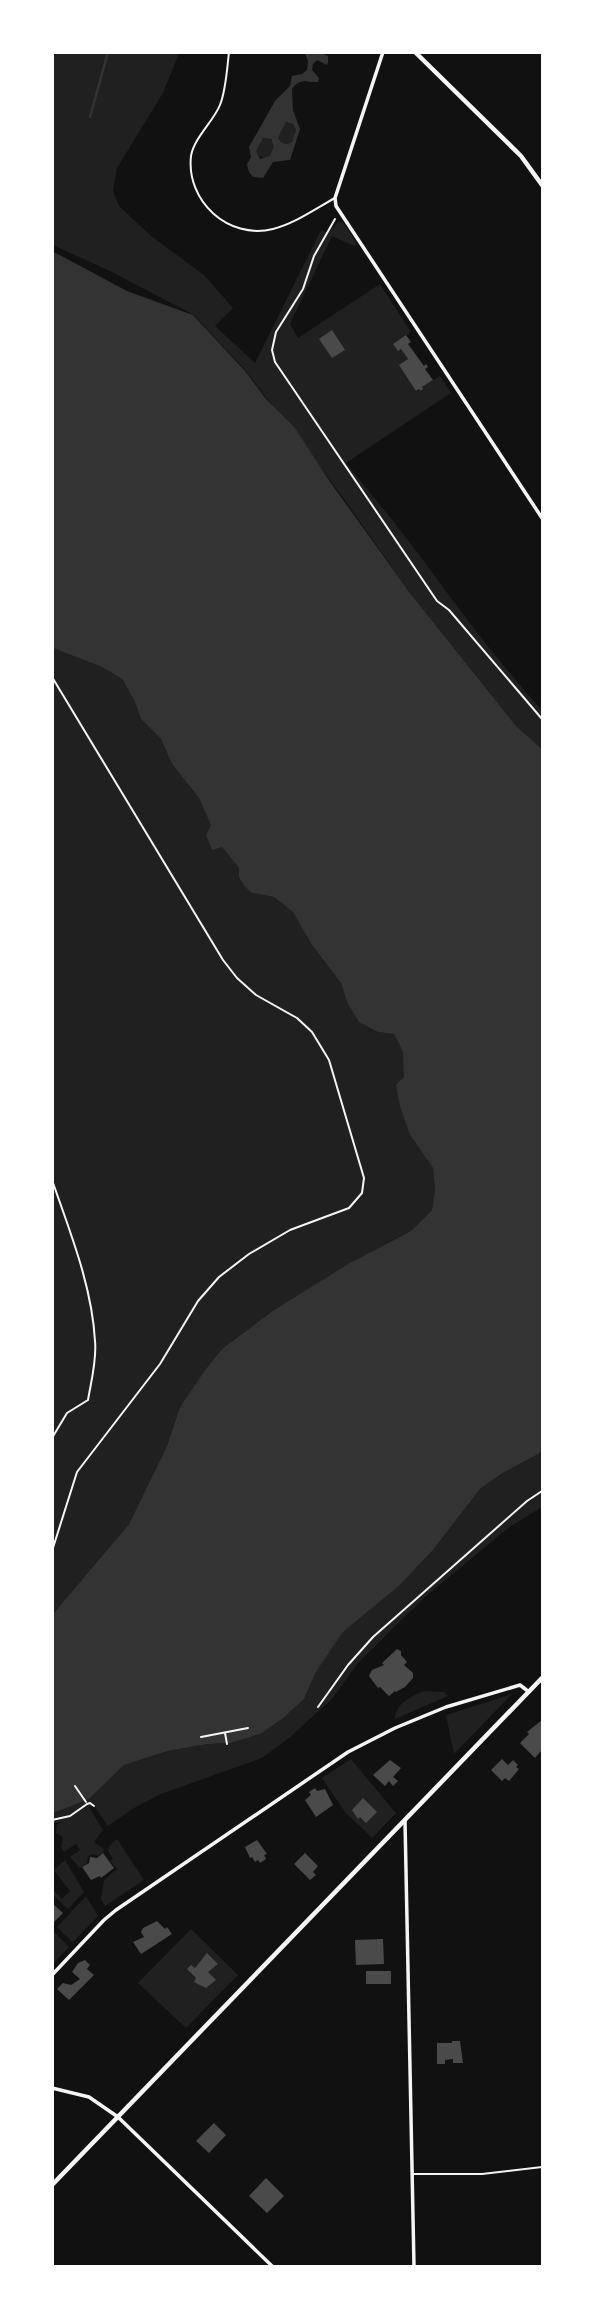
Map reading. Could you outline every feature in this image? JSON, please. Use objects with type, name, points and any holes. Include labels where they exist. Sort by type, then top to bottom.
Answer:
[{"type":"street","points":[[383,52],[335,198],[336,206],[542,518]]},
{"type":"street","points":[[415,52],[521,156],[542,185]]},
{"type":"street","points":[[52,2185],[542,1678]]},
{"type":"street","points":[[52,1975],[116,1910],[348,1752],[395,1728],[457,1703],[520,1685],[529,1692]]},
{"type":"street","points":[[405,1821],[414,2266]]},
{"type":"street","points":[[52,2088],[89,2097],[118,2117],[272,2266]]},
{"type":"lane","points":[[229,52],[221,103],[191,156],[192,179],[201,201],[224,222],[236,228],[255,231],[282,226],[335,198]]},
{"type":"lane","points":[[412,2174],[482,2174],[542,2167]]},
{"type":"path","points":[[341,213],[325,234],[303,289],[276,332],[273,344],[275,362],[437,601],[449,610],[542,719]]},
{"type":"path","points":[[52,677],[223,960],[237,978],[256,995],[298,1018],[312,1032],[329,1060],[364,1178],[362,1193],[349,1209],[290,1230],[249,1254],[219,1277],[198,1301],[160,1364],[78,1472],[52,1551]]},
{"type":"path","points":[[52,1180],[78,1255],[90,1303],[96,1344],[88,1400],[67,1413],[52,1438]]},
{"type":"path","points":[[317,1707],[348,1665],[381,1629],[542,1491]]},
{"type":"path","points":[[201,1737],[248,1728]]},
{"type":"path","points":[[225,1732],[227,1744]]},
{"type":"path","points":[[75,1786],[86,1802]]},
{"type":"path","points":[[52,1820],[70,1816],[90,1803],[94,1806]]},
{"type":"shaded area","points":[[53,53],[179,53],[163,93],[117,168],[113,191],[119,206],[151,236],[204,275],[233,308],[215,326],[255,363],[321,230],[328,233],[338,222],[343,222],[357,244],[354,246],[332,236],[290,324],[298,338],[380,284],[411,332],[393,344],[398,350],[401,349],[408,359],[416,391],[421,391],[422,387],[440,376],[451,393],[346,463],[482,639],[542,710],[542,749],[516,726],[410,593],[342,496],[245,370],[194,315],[53,245]]},
{"type":"shaded area","points":[[305,53],[328,56],[327,65],[317,60],[313,64],[312,70],[319,78],[318,82],[301,82],[292,89],[293,110],[300,129],[290,160],[273,162],[263,178],[253,177],[247,164],[251,157],[249,147],[275,101],[290,86],[292,76],[307,70]],"holes":[[[286,122],[293,124],[296,130],[292,142],[288,144],[282,143],[278,138]],[[263,138],[271,139],[274,146],[270,156],[260,159],[256,151]]]},
{"type":"shaded area","points":[[286,122],[293,124],[296,130],[292,142],[288,144],[282,143],[278,138]]},
{"type":"shaded area","points":[[265,138],[272,141],[275,148],[272,155],[265,158],[258,155],[255,148],[258,141]]},
{"type":"shaded area","points":[[52,251],[127,291],[193,315],[295,428],[410,593],[516,726],[542,749],[542,1452],[501,1474],[480,1489],[433,1550],[399,1586],[343,1632],[316,1672],[304,1699],[283,1718],[262,1733],[231,1743],[168,1751],[124,1765],[89,1799],[53,1813],[53,1614],[129,1524],[167,1446],[180,1407],[222,1349],[274,1310],[348,1264],[411,1231],[432,1210],[435,1190],[433,1168],[410,1135],[400,1106],[396,1085],[404,1077],[403,1052],[394,1034],[378,1032],[359,1022],[347,1002],[341,983],[312,945],[293,912],[274,897],[252,893],[239,877],[239,868],[222,847],[212,850],[206,835],[211,825],[199,798],[172,764],[161,739],[141,719],[122,679],[102,667],[53,648]]},
{"type":"shaded area","points":[[53,648],[102,667],[122,679],[141,719],[161,739],[172,764],[199,798],[222,847],[239,868],[245,887],[252,893],[274,897],[294,912],[312,945],[341,983],[347,1002],[378,1032],[394,1034],[403,1052],[410,1135],[433,1168],[435,1190],[432,1210],[411,1231],[348,1264],[274,1310],[222,1349],[180,1407],[167,1446],[129,1524],[53,1614]]},
{"type":"shaded area","points":[[542,1452],[542,1507],[508,1528],[425,1597],[358,1663],[332,1699],[289,1738],[262,1758],[161,1794],[108,1826],[94,1806],[89,1807],[103,1830],[94,1842],[104,1849],[103,1852],[98,1856],[88,1856],[87,1863],[80,1868],[70,1857],[80,1850],[76,1844],[64,1852],[61,1847],[63,1837],[56,1833],[57,1824],[64,1822],[53,1823],[53,1813],[89,1799],[124,1765],[168,1751],[244,1739],[304,1699],[316,1672],[343,1632],[399,1586],[433,1550],[480,1489],[501,1474]]},
{"type":"shaded area","points":[[425,1691],[444,1692],[448,1696],[395,1719],[401,1705]]},
{"type":"shaded area","points":[[512,1694],[454,1754],[446,1715]]},
{"type":"shaded area","points":[[351,1759],[396,1813],[372,1838],[345,1812],[322,1778]]},
{"type":"shaded area","points":[[117,1839],[144,1880],[105,1906],[101,1900],[104,1880],[117,1869],[110,1861],[113,1859],[108,1851],[109,1846]]},
{"type":"shaded area","points":[[65,1860],[84,1892],[68,1909],[53,1895],[53,1890],[62,1899],[70,1891],[54,1870]]},
{"type":"shaded area","points":[[86,1896],[98,1916],[73,1942],[57,1927]]},
{"type":"shaded area","points":[[191,1929],[238,1975],[186,2028],[138,1983]]},
{"type":"shaded area","points":[[52,1931],[69,1947],[53,1964]]},
{"type":"building","points":[[332,330],[345,350],[332,358],[319,339]]},
{"type":"building","points":[[406,335],[411,342],[408,344],[424,366],[426,364],[428,367],[425,369],[433,380],[420,391],[416,391],[399,365],[408,359],[401,349],[398,351],[393,344]]},
{"type":"building","points":[[397,1649],[401,1651],[407,1662],[404,1665],[413,1673],[413,1678],[405,1687],[389,1696],[378,1688],[369,1676],[372,1670],[384,1665],[382,1663]]},
{"type":"building","points":[[542,1720],[542,1750],[535,1758],[520,1743],[529,1734],[527,1732]]},
{"type":"building","points":[[502,1759],[508,1765],[513,1760],[518,1765],[516,1767],[519,1769],[509,1781],[505,1778],[502,1781],[491,1770]]},
{"type":"building","points":[[390,1760],[401,1768],[393,1777],[398,1781],[393,1786],[389,1781],[385,1786],[373,1775]]},
{"type":"building","points":[[315,1788],[317,1791],[325,1789],[333,1805],[316,1817],[305,1800]]},
{"type":"building","points":[[363,1798],[377,1812],[366,1823],[360,1817],[358,1819],[352,1810]]},
{"type":"building","points":[[257,1840],[267,1854],[264,1855],[266,1859],[260,1863],[250,1858],[245,1847]]},
{"type":"building","points":[[103,1853],[114,1868],[101,1878],[100,1876],[91,1880],[82,1867],[89,1863],[90,1857],[97,1858]]},
{"type":"building","points":[[305,1853],[318,1866],[313,1872],[316,1875],[310,1880],[294,1864]]},
{"type":"building","points":[[52,1903],[63,1913],[52,1924]]},
{"type":"building","points":[[157,1921],[172,1934],[141,1954],[133,1942],[144,1937],[141,1932],[143,1928]]},
{"type":"building","points":[[383,1939],[384,1964],[356,1965],[355,1940]]},
{"type":"building","points":[[207,1953],[218,1964],[208,1972],[216,1980],[206,1988],[194,1982],[196,1978],[187,1969],[191,1965],[195,1968]]},
{"type":"building","points":[[85,1960],[90,1965],[87,1969],[94,1975],[69,2000],[57,1989],[63,1983],[71,1985],[80,1979],[72,1972],[78,1963]]},
{"type":"building","points":[[366,1971],[391,1971],[391,1984],[366,1984]]},
{"type":"building","points":[[460,2041],[463,2063],[453,2063],[453,2059],[445,2060],[445,2064],[437,2064],[437,2043]]},
{"type":"building","points":[[214,2123],[226,2135],[209,2153],[196,2141]]},
{"type":"building","points":[[266,2178],[284,2196],[267,2213],[249,2196]]},
{"type":"waterway","points":[[90,117],[108,52]]}]
